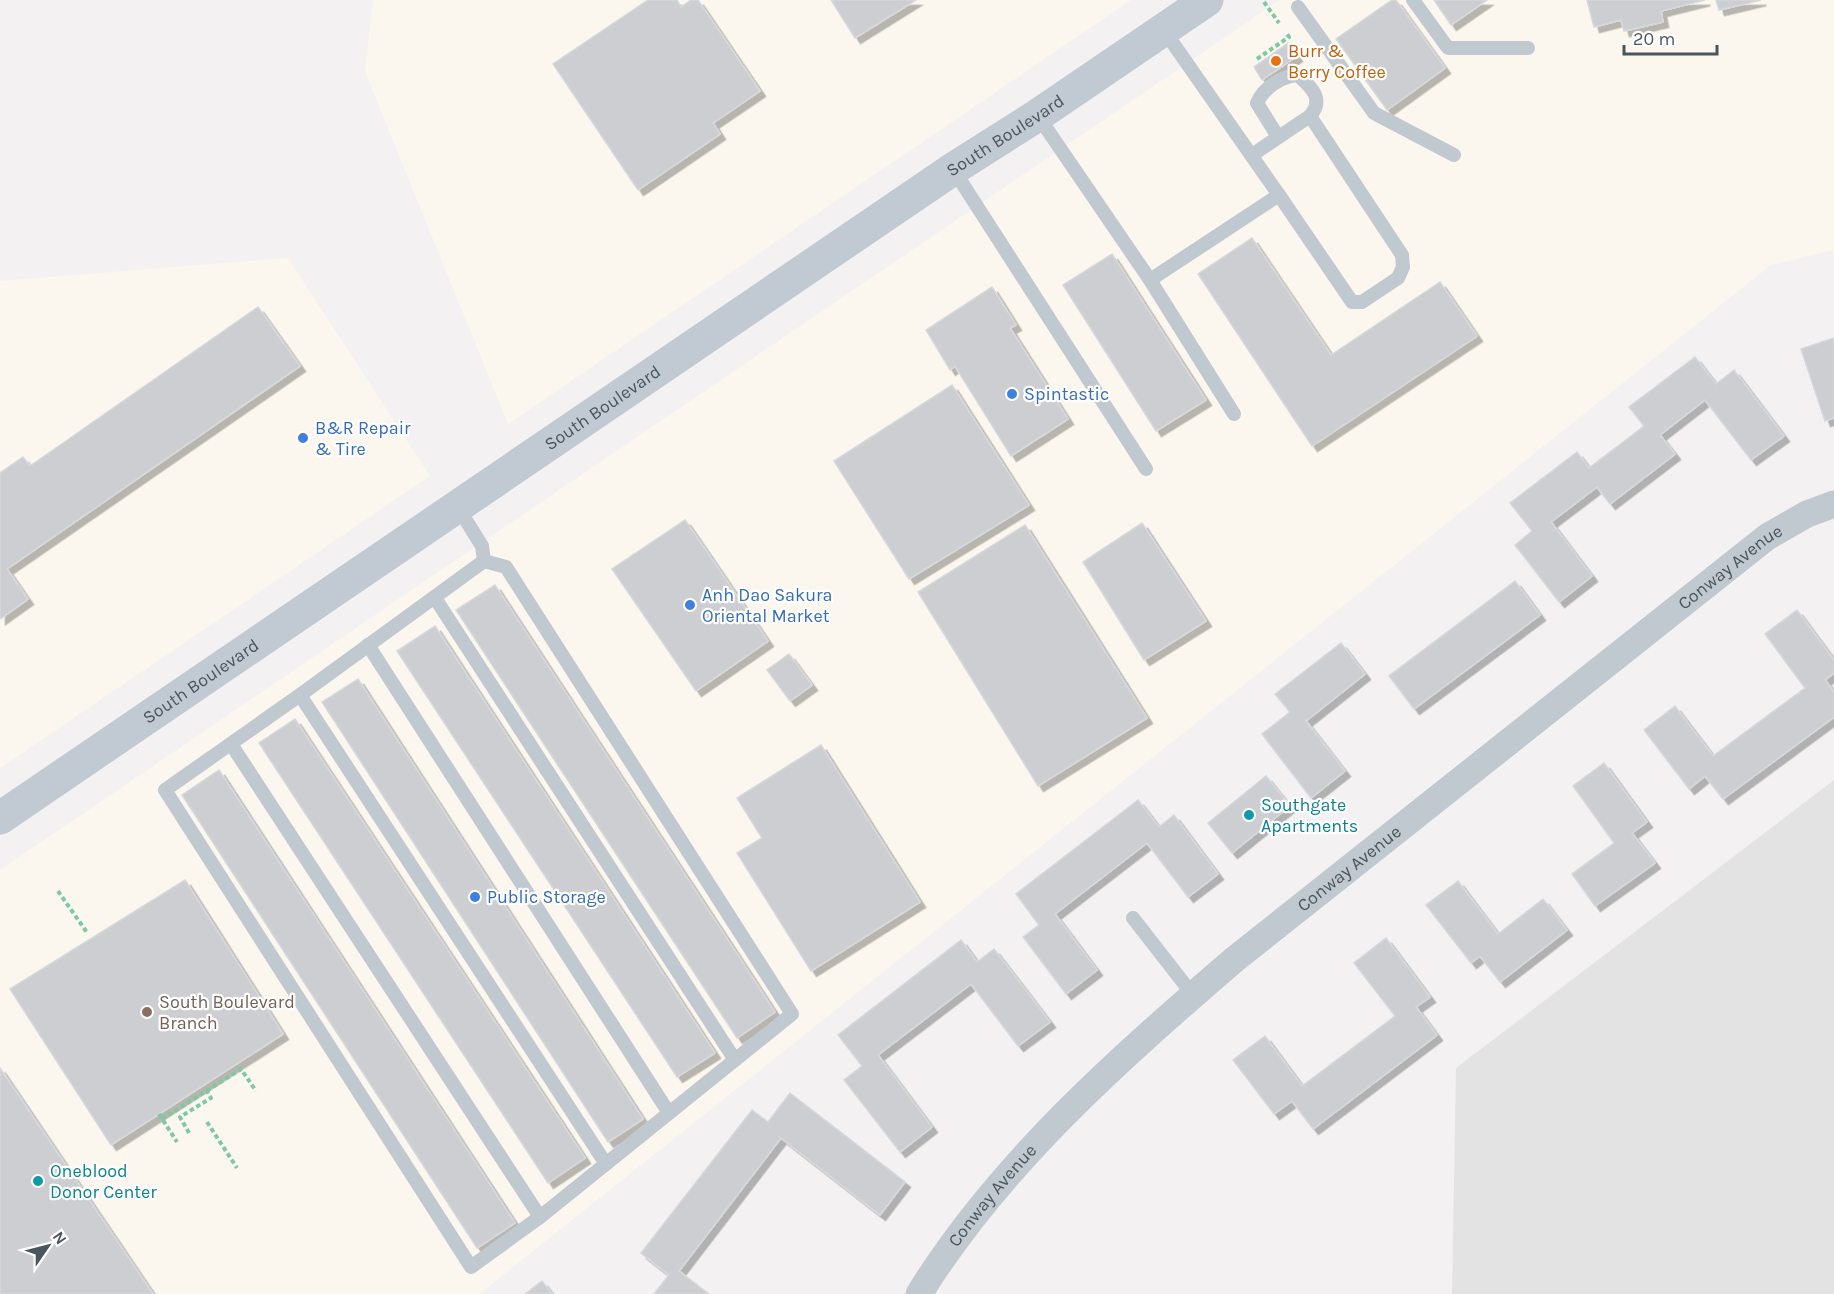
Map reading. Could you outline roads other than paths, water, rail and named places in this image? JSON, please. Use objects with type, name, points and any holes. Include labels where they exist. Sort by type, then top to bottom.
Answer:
[{"type":"main road","name":"South Boulevard","points":[[0,818],[953,169],[1038,115],[1207,0]]},
{"type":"street","name":"Conway Avenue","points":[[919,1294],[943,1255],[1005,1179],[1045,1135],[1130,1050],[1234,959],[1767,537],[1807,514],[1834,504]]},
{"type":"lane","points":[[1413,0],[1448,48],[1528,48]]},
{"type":"lane","points":[[1298,7],[1374,113],[1454,155]]},
{"type":"lane","points":[[1163,29],[1352,302],[1362,302],[1398,278],[1404,267],[1402,255],[1310,116]]},
{"type":"lane","points":[[1252,155],[1310,116],[1316,109],[1316,96],[1309,85],[1298,75],[1288,76],[1275,83],[1261,95],[1257,103],[1278,137]]},
{"type":"lane","points":[[1038,115],[1150,280],[1234,414]]},
{"type":"lane","points":[[953,169],[1146,469]]},
{"type":"lane","points":[[1150,280],[1279,195]]},
{"type":"lane","points":[[457,506],[482,546],[484,561]]},
{"type":"lane","points":[[484,561],[506,567],[792,1014],[540,1217],[471,1267],[165,790],[484,561]]},
{"type":"lane","points":[[435,598],[735,1060]]},
{"type":"lane","points":[[368,645],[669,1113]]},
{"type":"lane","points":[[300,695],[606,1164]]},
{"type":"lane","points":[[231,744],[540,1217]]},
{"type":"lane","points":[[1133,918],[1193,995]]},
{"type":"place","name":"Burr & Berry Coffee","points":[[1276,61]]},
{"type":"place","name":"Spintastic","points":[[1012,394]]},
{"type":"place","name":"B&R Repair & Tire","points":[[303,438]]},
{"type":"place","name":"Anh Dao Sakura Oriental Market","points":[[690,605]]},
{"type":"place","name":"Southgate Apartments","points":[[1249,815]]},
{"type":"place","name":"Public Storage","points":[[475,897]]},
{"type":"place","name":"South Boulevard Branch","points":[[147,1012]]},
{"type":"place","name":"Oneblood Donor Center","points":[[38,1181]]}]
